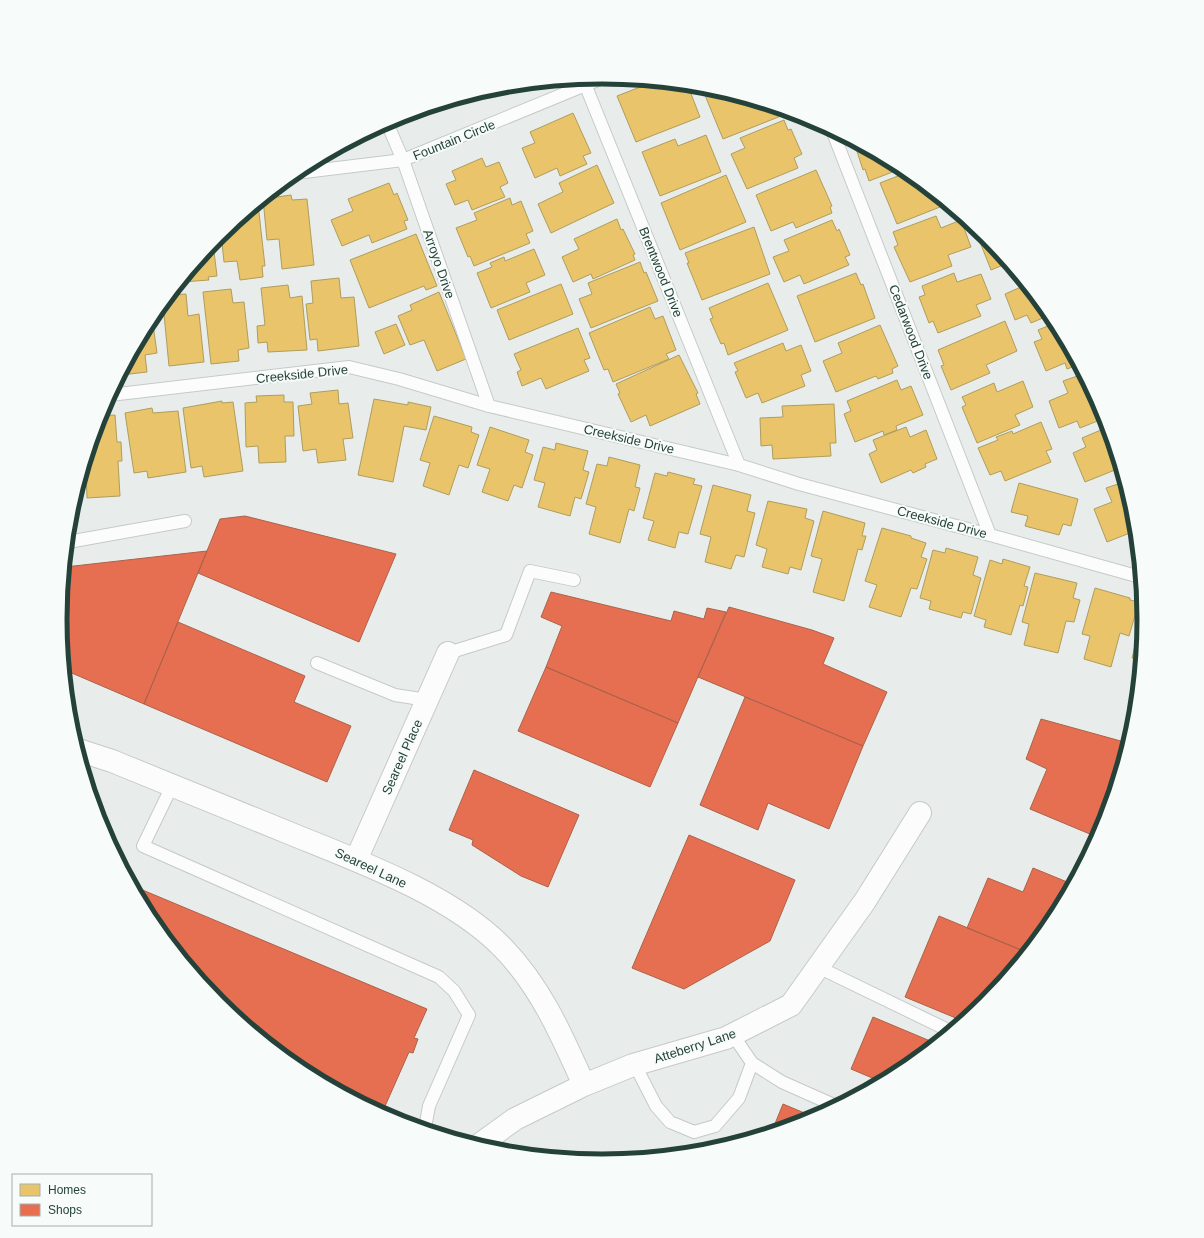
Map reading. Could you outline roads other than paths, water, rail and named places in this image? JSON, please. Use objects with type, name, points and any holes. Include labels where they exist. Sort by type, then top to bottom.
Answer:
[{"type":"street","name":"Seareel Place","points":[[356,860],[448,653]]},
{"type":"street","name":"Seareel Lane","points":[[84,752],[112,761],[356,860],[435,898],[472,922],[503,947],[528,978],[556,1023],[584,1085]]},
{"type":"street","name":"Atteberry Lane","points":[[485,1141],[514,1119],[584,1085],[635,1065],[733,1036],[791,1005],[865,901],[920,813]]},
{"type":"lane","name":"Brentwood Drive","points":[[586,84],[739,465]]},
{"type":"lane","name":"Fountain Circle","points":[[309,171],[403,160],[579,85]]},
{"type":"lane","name":"Arroyo Drive","points":[[390,128],[403,160],[489,406]]},
{"type":"lane","name":"Cedarwood Drive","points":[[835,137],[990,535]]},
{"type":"lane","name":"Creekside Drive","points":[[117,394],[349,367],[399,379],[489,406],[739,465],[799,484],[1135,576]]},
{"type":"lane","points":[[73,541],[185,521]]},
{"type":"lane","points":[[448,653],[506,635],[530,570],[574,580]]},
{"type":"lane","points":[[317,663],[395,695],[427,700]]},
{"type":"lane","points":[[172,786],[143,846],[439,976],[454,991],[469,1015],[429,1106],[426,1124]]},
{"type":"lane","points":[[818,967],[945,1029]]},
{"type":"lane","points":[[733,1036],[752,1063],[782,1082],[830,1103]]},
{"type":"lane","points":[[635,1065],[656,1106],[670,1122],[694,1132],[715,1126],[739,1098],[752,1063]]}]
